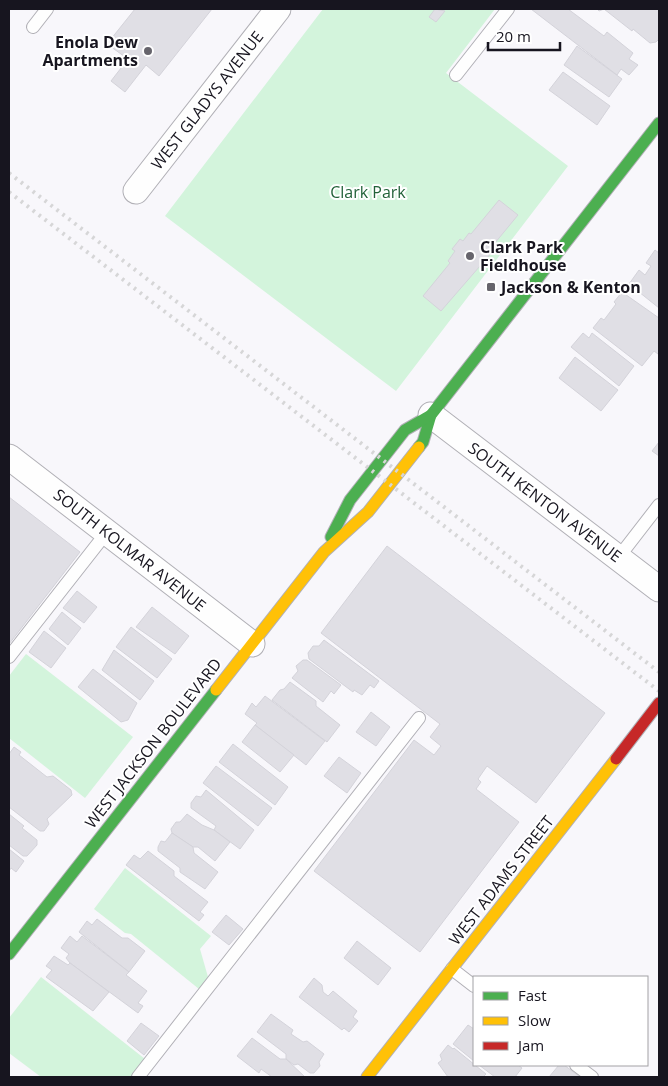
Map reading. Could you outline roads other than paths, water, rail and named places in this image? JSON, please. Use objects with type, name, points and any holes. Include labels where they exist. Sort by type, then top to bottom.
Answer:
[{"type":"street","name":"WEST GLADYS AVENUE","points":[[136,191],[278,9]]},
{"type":"street","name":"WEST JACKSON BOULEVARD","points":[[9,954],[324,552],[368,512],[423,442],[432,415],[659,123]]},
{"type":"street","name":"WEST JACKSON BOULEVARD","points":[[324,552],[350,500],[406,430],[432,415]]},
{"type":"street","name":"SOUTH KENTON AVENUE","points":[[432,415],[659,589]]},
{"type":"street","name":"SOUTH KOLMAR AVENUE","points":[[9,457],[252,644]]},
{"type":"street","name":"WEST ADAMS STREET","points":[[367,1077],[659,703]]},
{"type":"lane","points":[[33,27],[47,9]]},
{"type":"lane","points":[[456,75],[508,9]]},
{"type":"lane","points":[[618,558],[659,505]]},
{"type":"lane","points":[[9,657],[107,532]]},
{"type":"lane","points":[[138,1077],[419,718]]},
{"type":"lane","points":[[452,969],[473,985]]},
{"type":"lane","points":[[577,1066],[592,1077]]},
{"type":"railway","points":[[9,173],[659,672]]},
{"type":"railway","points":[[9,192],[659,691]]},
{"type":"place","name":"Enola Dew Apartments","points":[[148,51]]},
{"type":"place","name":"Clark Park Fieldhouse","points":[[470,256]]},
{"type":"place","name":"Jackson & Kenton","points":[[491,287]]},
{"type":"park label","name":"Clark Park","points":[[368,192]]}]
